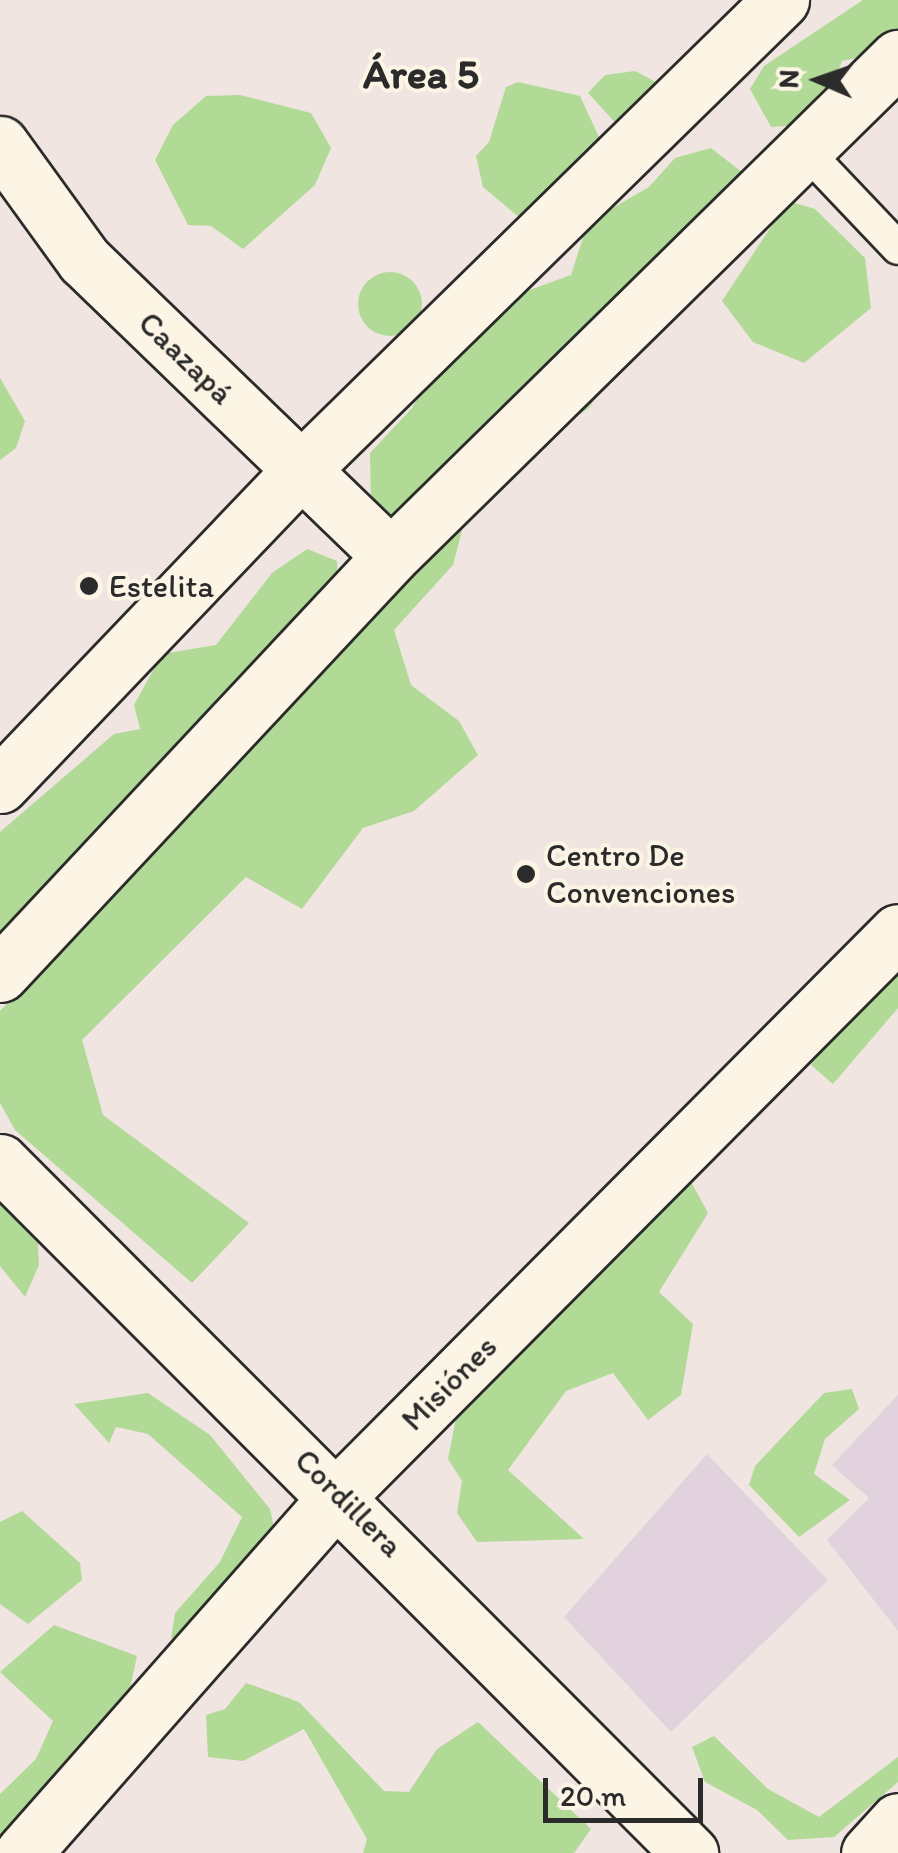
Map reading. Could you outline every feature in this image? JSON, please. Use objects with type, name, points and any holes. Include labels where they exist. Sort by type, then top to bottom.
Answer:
[{"type":"street","points":[[0,785],[301,470],[782,0]]},
{"type":"street","points":[[0,974],[391,556],[898,58]]},
{"type":"street","name":"Caazapá","points":[[0,144],[84,260],[391,556]]},
{"type":"street","name":"Misiónes","points":[[23,1853],[340,1493],[898,932]]},
{"type":"street","name":"Cordillera","points":[[0,1162],[340,1493],[690,1853]]},
{"type":"street","points":[[869,1853],[898,1822]]},
{"type":"lane","points":[[805,150],[895,238]]},
{"type":"shaded area","points":[[898,1395],[898,1631],[827,1540],[869,1498],[832,1465]]},
{"type":"shaded area","points":[[707,1454],[828,1580],[671,1732],[564,1617]]},
{"type":"green space","points":[[863,0],[898,0],[898,34],[879,53],[842,61],[817,124],[771,127],[750,89],[764,66]]},
{"type":"green space","points":[[635,71],[656,82],[657,94],[622,130],[588,93],[605,75]]},
{"type":"green space","points":[[518,82],[580,96],[599,137],[597,157],[520,218],[483,187],[476,156],[489,142],[506,87]]},
{"type":"green space","points":[[240,95],[311,113],[331,148],[315,185],[243,249],[211,226],[188,225],[155,160],[173,125],[206,96]]},
{"type":"green space","points":[[711,148],[752,180],[588,409],[399,526],[371,504],[370,453],[412,408],[422,391],[414,384],[516,295],[571,275],[588,222],[649,187],[675,158]]},
{"type":"green space","points":[[788,201],[815,209],[865,258],[871,308],[804,363],[753,342],[722,301]]},
{"type":"green space","points":[[390,272],[413,281],[422,304],[413,327],[390,336],[367,327],[358,304],[367,281]]},
{"type":"green space","points":[[0,378],[25,421],[16,448],[0,460]]},
{"type":"green space","points":[[465,519],[453,565],[394,630],[411,685],[459,721],[478,755],[414,811],[363,828],[302,909],[246,877],[82,1040],[103,1115],[249,1223],[192,1283],[15,1130],[0,1103],[0,1011]]},
{"type":"green space","points":[[307,549],[337,561],[338,582],[0,988],[0,832],[114,734],[140,729],[134,705],[162,654],[216,645],[272,573]]},
{"type":"green space","points":[[898,959],[898,1008],[833,1084],[811,1065],[828,1021]]},
{"type":"green space","points":[[690,1180],[708,1213],[659,1292],[693,1324],[681,1395],[648,1420],[613,1373],[566,1391],[508,1470],[584,1539],[477,1542],[457,1513],[462,1481],[448,1459],[457,1413]]},
{"type":"green space","points":[[0,1186],[37,1227],[39,1265],[25,1297],[0,1266]]},
{"type":"green space","points":[[852,1389],[859,1409],[825,1439],[814,1474],[850,1500],[799,1537],[749,1485],[755,1466],[824,1393]]},
{"type":"green space","points":[[148,1393],[210,1435],[270,1509],[277,1542],[199,1628],[171,1639],[175,1613],[220,1562],[242,1517],[148,1434],[116,1427],[109,1443],[74,1404]]},
{"type":"green space","points":[[22,1511],[80,1563],[82,1580],[28,1624],[0,1604],[0,1522]]},
{"type":"green space","points":[[54,1625],[137,1656],[128,1697],[0,1846],[0,1794],[36,1759],[53,1721],[0,1672]]},
{"type":"green space","points":[[246,1683],[299,1702],[384,1791],[409,1792],[437,1749],[478,1722],[591,1829],[574,1853],[363,1853],[367,1839],[304,1729],[243,1761],[208,1757],[206,1715],[225,1709]]},
{"type":"green space","points":[[714,1736],[768,1789],[819,1817],[898,1757],[898,1782],[834,1837],[788,1840],[757,1810],[705,1782],[692,1747]]},
{"type":"place","name":"Estelita","points":[[89,586]]},
{"type":"place","name":"Centro De Convenciones","points":[[526,874]]},
{"type":"district","name":"Área 5","points":[[421,74]]}]
